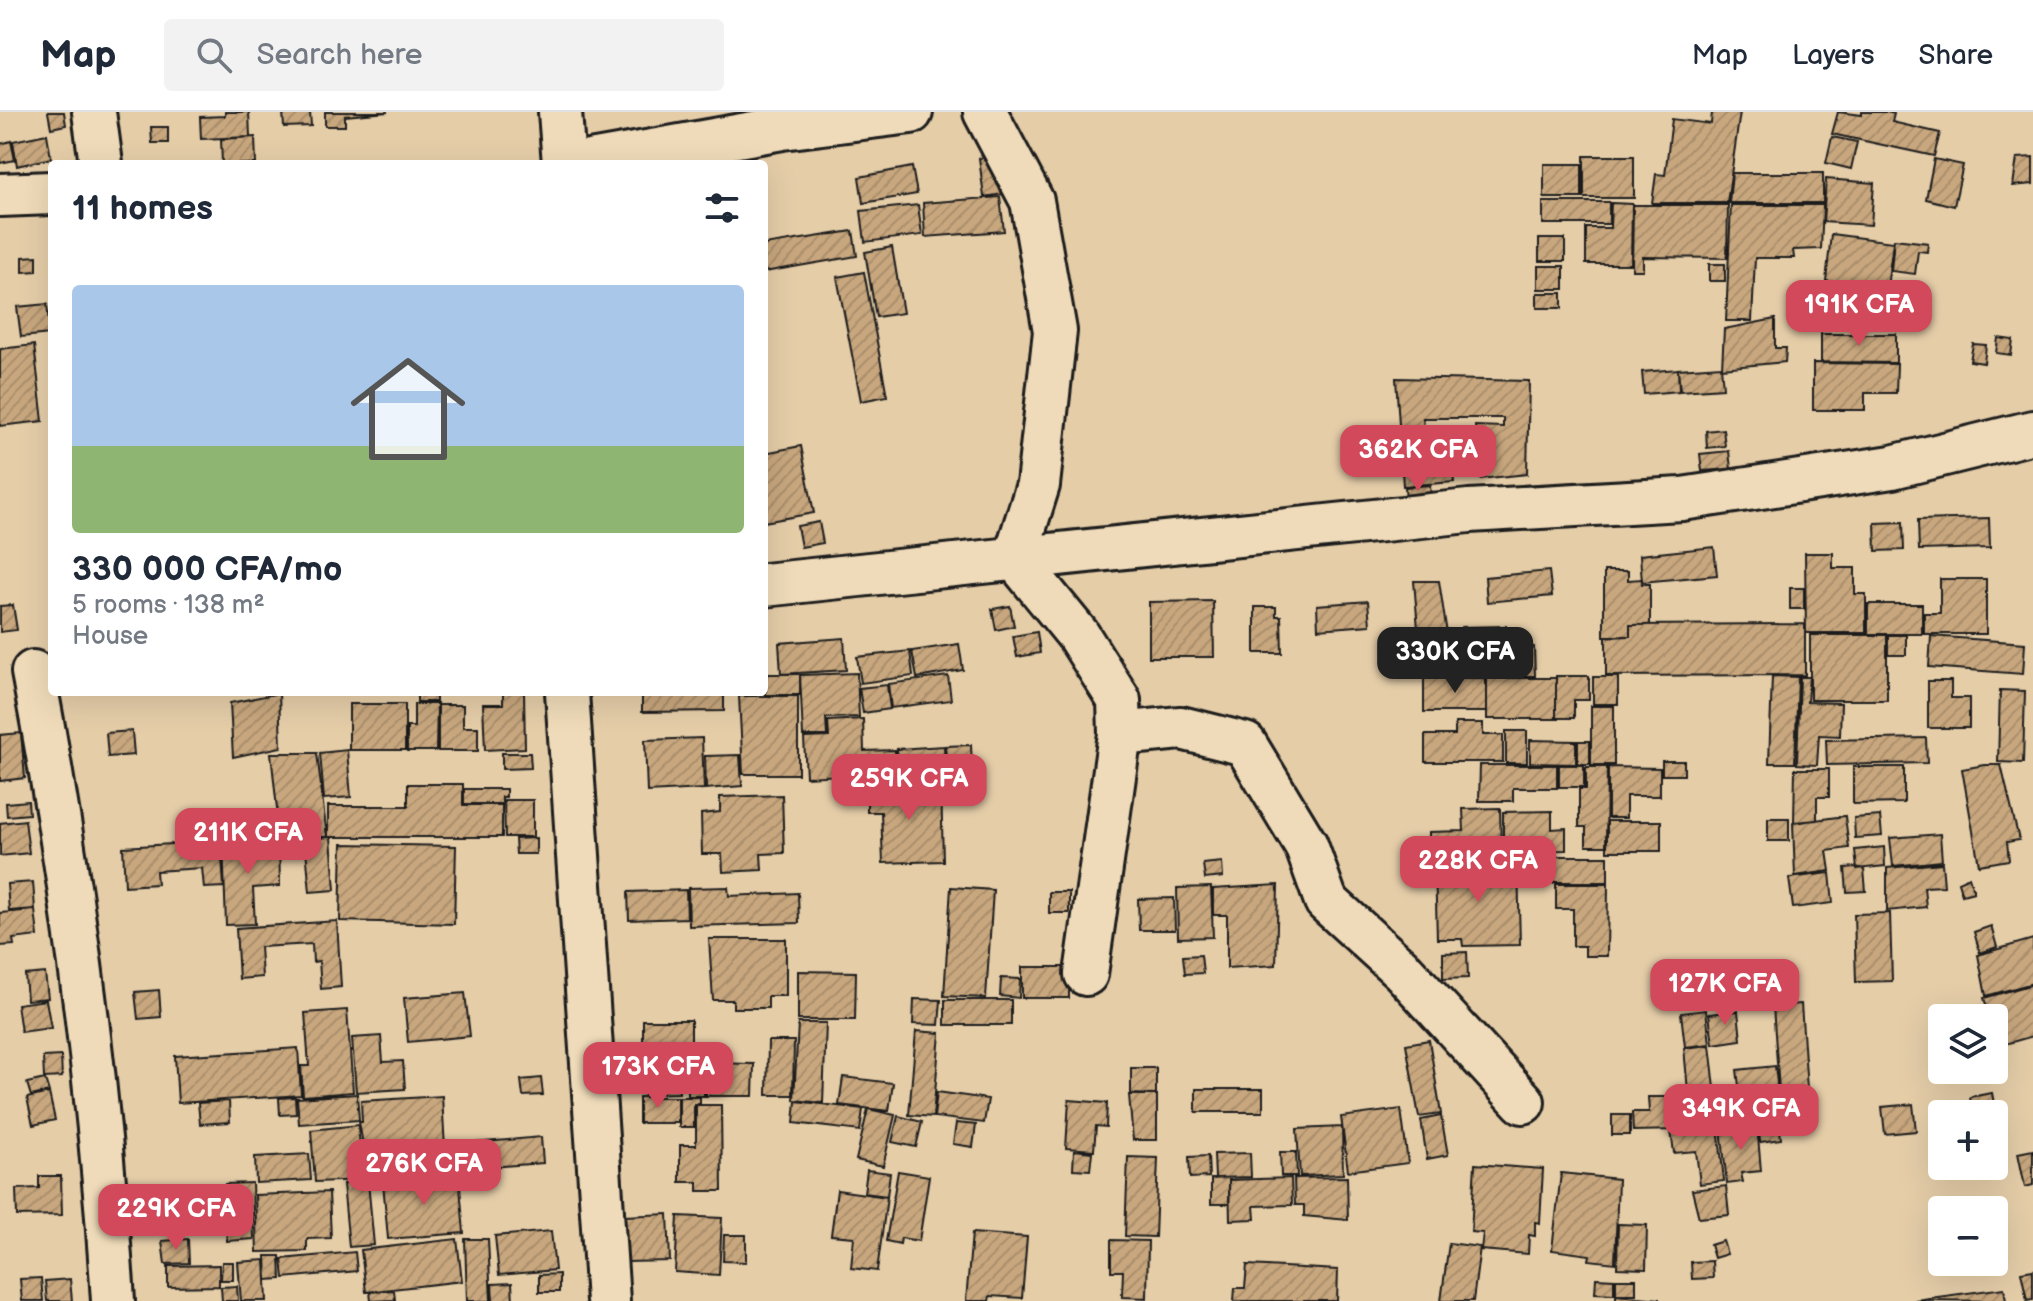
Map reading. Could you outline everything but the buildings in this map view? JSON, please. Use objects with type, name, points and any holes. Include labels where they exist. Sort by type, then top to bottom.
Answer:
[{"type":"street","points":[[94,112],[100,160]]},
{"type":"street","points":[[560,112],[564,160]]},
{"type":"street","points":[[602,160],[782,128],[911,112]]},
{"type":"street","points":[[985,112],[1032,201],[1055,331],[1038,485],[1015,558]]},
{"type":"street","points":[[0,195],[48,193]]},
{"type":"street","points":[[768,585],[1469,511],[1682,499],[1892,467],[2033,432]]},
{"type":"street","points":[[1015,558],[1078,635],[1119,700],[1120,734],[1086,974]]},
{"type":"street","points":[[28,672],[63,833],[88,1008],[113,1301]]},
{"type":"street","points":[[567,696],[608,1301]]},
{"type":"street","points":[[1120,734],[1181,728],[1245,744],[1306,845],[1326,901],[1403,971],[1523,1102]]}]
